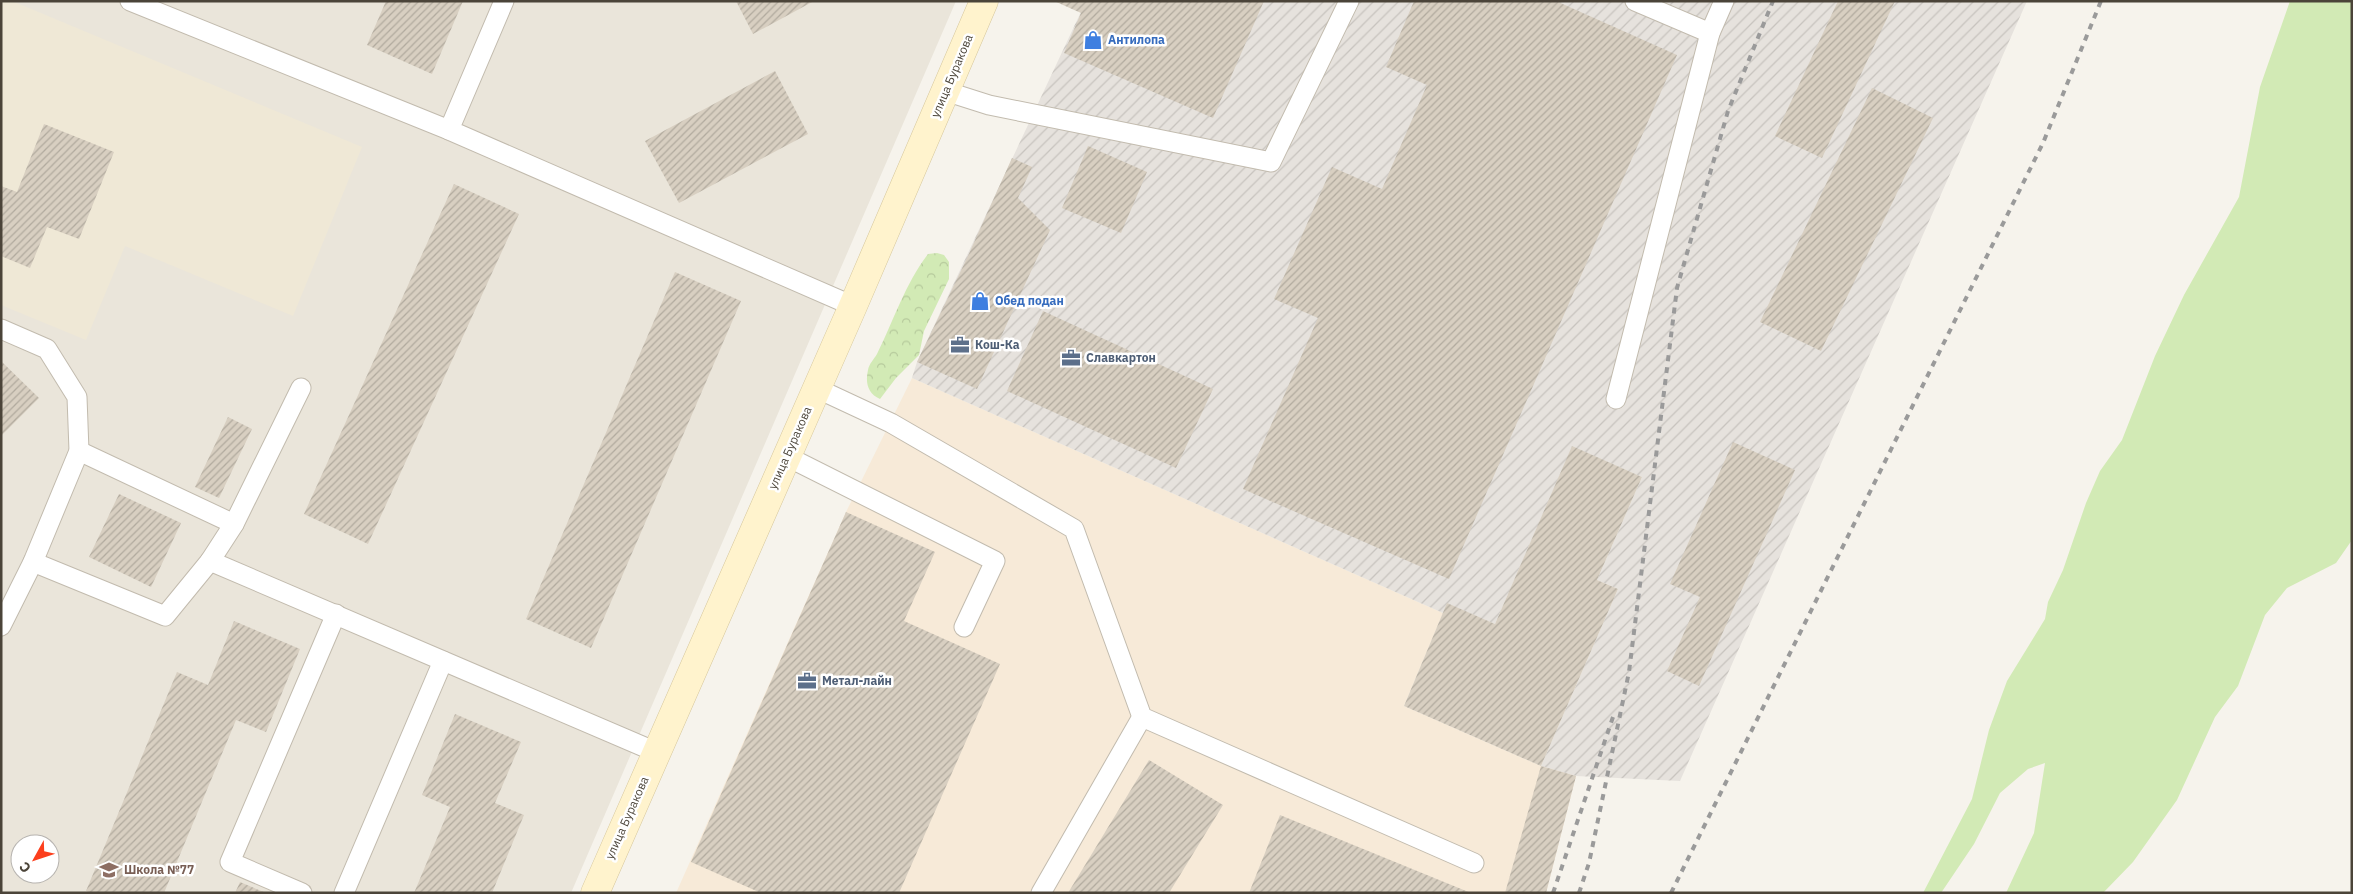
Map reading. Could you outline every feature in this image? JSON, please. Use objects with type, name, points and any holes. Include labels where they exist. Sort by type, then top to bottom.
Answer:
[{"type":"street","name":"улица Буракова","points":[[594,893],[853,306],[984,1]]},
{"type":"lane","points":[[130,1],[449,130],[853,306]]},
{"type":"lane","points":[[449,130],[504,1]]},
{"type":"lane","points":[[945,91],[989,105],[1271,162],[1349,1]]},
{"type":"lane","points":[[1635,1],[1710,33]]},
{"type":"lane","points":[[1616,399],[1710,33],[1724,1]]},
{"type":"lane","points":[[1,329],[48,349],[77,398],[79,451],[34,562],[1,626]]},
{"type":"lane","points":[[34,562],[165,616],[210,561],[234,524],[301,388]]},
{"type":"lane","points":[[816,388],[891,422],[1074,529],[1142,717],[1474,863]]},
{"type":"lane","points":[[79,451],[234,524]]},
{"type":"lane","points":[[786,456],[994,561],[964,627]]},
{"type":"lane","points":[[210,561],[656,752]]},
{"type":"lane","points":[[302,893],[230,862],[336,614]]},
{"type":"lane","points":[[344,893],[444,661]]},
{"type":"lane","points":[[1041,893],[1142,717]]},
{"type":"shaded area","points":[[1,1],[956,1],[571,893],[1,893]]},
{"type":"shaded area","points":[[1,1],[12,1],[362,147],[293,316],[125,246],[86,340],[1,305]]},
{"type":"shaded area","points":[[1086,1],[2027,1],[1680,781],[1576,776],[1541,766],[1618,589],[1597,580],[1642,477],[1572,447],[1495,624],[1448,604],[1443,613],[912,378],[917,362]]},
{"type":"shaded area","points":[[912,378],[1443,613],[1404,706],[1541,766],[1576,776],[1546,893],[676,893],[846,512]]},
{"type":"green space","points":[[2290,1],[2352,1],[2352,540],[2336,563],[2287,588],[2265,615],[2238,686],[2215,717],[2177,800],[2133,862],[2103,893],[2006,893],[2034,833],[2045,763],[2028,769],[2000,793],[1974,844],[1941,893],[1923,893],[1972,799],[1989,730],[2007,681],[2045,619],[2048,602],[2063,570],[2086,503],[2100,471],[2122,440],[2155,356],[2184,295],[2239,197],[2260,87]]},
{"type":"green space","points":[[937,253],[944,255],[949,262],[949,279],[924,331],[919,355],[896,378],[880,399],[868,388],[867,375],[870,364],[877,354],[913,277],[928,254]]},
{"type":"building","points":[[386,1],[463,1],[432,74],[367,45]]},
{"type":"building","points":[[736,1],[814,1],[753,34]]},
{"type":"building","points":[[1054,1],[1264,1],[1213,118],[1064,53],[1081,13]]},
{"type":"building","points":[[1414,1],[1556,1],[1677,55],[1449,579],[1243,489],[1318,318],[1274,299],[1332,167],[1382,189],[1427,85],[1386,67]]},
{"type":"building","points":[[1838,1],[1895,1],[1822,158],[1775,136]]},
{"type":"building","points":[[775,71],[808,134],[679,203],[645,141]]},
{"type":"building","points":[[1872,88],[1933,118],[1821,351],[1760,322]]},
{"type":"building","points":[[44,124],[114,152],[79,239],[47,227],[30,268],[1,256],[1,186],[17,192]]},
{"type":"building","points":[[1088,146],[1147,172],[1121,233],[1062,208]]},
{"type":"building","points":[[1012,158],[1032,167],[1018,198],[1050,230],[977,389],[917,362]]},
{"type":"building","points":[[454,184],[519,214],[368,544],[304,514]]},
{"type":"building","points":[[675,272],[741,301],[591,648],[526,619]]},
{"type":"building","points":[[1043,311],[1213,389],[1176,468],[1007,391]]},
{"type":"building","points":[[1,361],[39,398],[1,436]]},
{"type":"building","points":[[228,417],[252,429],[219,498],[195,487]]},
{"type":"building","points":[[1733,442],[1795,470],[1699,686],[1667,671],[1700,597],[1670,584]]},
{"type":"building","points":[[1572,446],[1642,477],[1597,580],[1618,589],[1541,766],[1404,706],[1447,603],[1495,624]]},
{"type":"building","points":[[119,494],[181,523],[151,587],[89,557]]},
{"type":"building","points":[[846,512],[935,552],[904,621],[1000,664],[899,893],[761,893],[691,862]]},
{"type":"building","points":[[234,621],[300,649],[266,732],[236,720],[164,893],[91,893],[86,891],[177,672],[208,685]]},
{"type":"building","points":[[455,714],[521,742],[495,803],[524,815],[492,893],[414,893],[450,807],[422,795]]},
{"type":"building","points":[[1149,760],[1223,805],[1169,893],[1068,893]]},
{"type":"building","points":[[1541,766],[1576,776],[1546,893],[1505,893]]},
{"type":"building","points":[[1280,815],[1471,893],[1249,893]]},
{"type":"building","points":[[240,882],[266,893],[235,893]]},
{"type":"railway","points":[[1579,893],[1589,863],[1629,672],[1677,288],[1728,111],[1773,1]]},
{"type":"railway","points":[[1671,893],[2043,143],[2101,1]]},
{"type":"railway","points":[[1553,893],[1613,717]]},
{"type":"place","name":"Антилопа","points":[[1093,40]]},
{"type":"place","name":"Обед подан","points":[[980,301]]},
{"type":"place","name":"Кош-Ка","points":[[960,345]]},
{"type":"place","name":"Славкартон","points":[[1071,358]]},
{"type":"place","name":"Метал-лайн","points":[[807,681]]},
{"type":"place","name":"Школа №77","points":[[109,870]]}]
